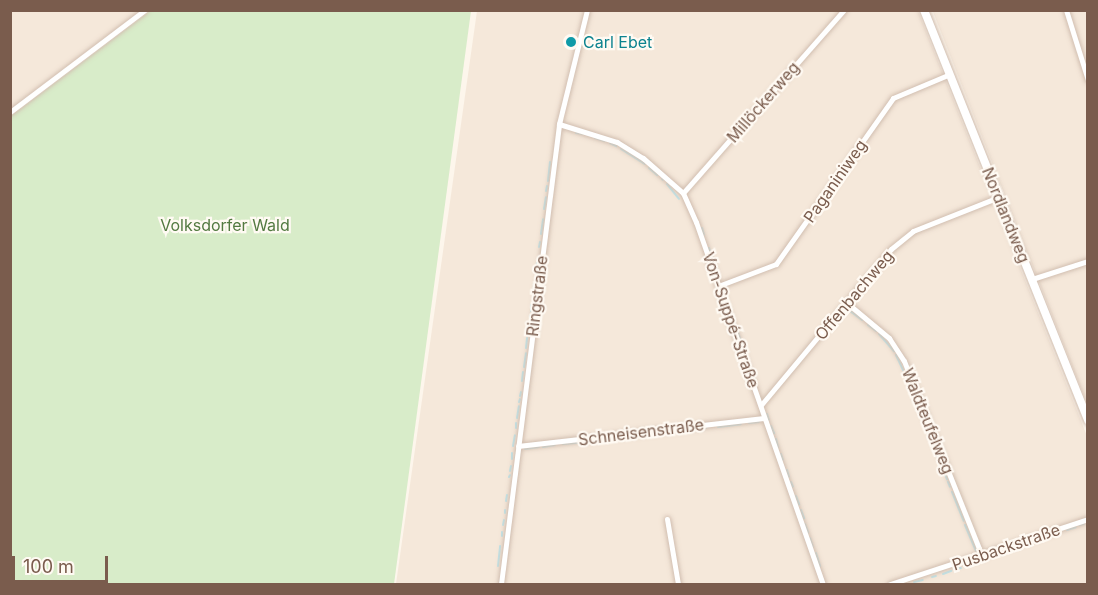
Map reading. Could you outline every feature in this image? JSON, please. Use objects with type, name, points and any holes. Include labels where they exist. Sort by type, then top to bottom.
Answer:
[{"type":"street","points":[[10,112],[145,10]]},
{"type":"street","name":"Ringstraße","points":[[501,585],[559,124],[587,10]]},
{"type":"street","name":"Millöckerweg","points":[[683,193],[844,10]]},
{"type":"street","name":"Nordlandweg","points":[[924,10],[1088,420]]},
{"type":"street","points":[[1066,10],[1088,80]]},
{"type":"street","points":[[1081,61],[1088,66]]},
{"type":"street","name":"Paganiniweg","points":[[718,286],[776,264],[893,98],[950,74]]},
{"type":"street","name":"Von-Suppé-Straße","points":[[559,124],[617,142],[643,158],[683,193],[718,286],[822,585]]},
{"type":"street","name":"Offenbachweg","points":[[760,405],[891,249],[913,231],[999,197]]},
{"type":"street","points":[[1032,279],[1088,261]]},
{"type":"street","name":"Waldteufelweg","points":[[848,303],[889,338],[903,361],[982,556]]},
{"type":"street","name":"Schneisenstraße","points":[[518,446],[763,418]]},
{"type":"street","points":[[667,519],[678,585]]},
{"type":"street","name":"Pusbackstraße","points":[[890,585],[1088,519]]},
{"type":"shaded area","points":[[11,11],[150,11],[11,116]]},
{"type":"shaded area","points":[[477,11],[918,11],[1087,436],[1087,584],[396,584]]},
{"type":"shaded area","points":[[1087,11],[1087,404],[933,12]]},
{"type":"green space","name":"Volksdorfer Wald","points":[[150,11],[471,11],[394,584],[11,584],[11,116]]},
{"type":"waterway","points":[[576,133],[584,134]]},
{"type":"waterway","points":[[595,138],[605,141]]},
{"type":"waterway","points":[[610,143],[616,146]]},
{"type":"waterway","points":[[621,149],[645,164]]},
{"type":"waterway","points":[[548,181],[550,162]]},
{"type":"waterway","points":[[649,168],[657,175]]},
{"type":"waterway","points":[[667,184],[679,199]]},
{"type":"waterway","points":[[546,191],[547,186]]},
{"type":"waterway","points":[[544,209],[546,197]]},
{"type":"waterway","points":[[541,234],[543,219]]},
{"type":"waterway","points":[[702,228],[704,235]]},
{"type":"waterway","points":[[539,247],[540,242]]},
{"type":"waterway","points":[[709,248],[718,273]]},
{"type":"waterway","points":[[536,276],[537,263]]},
{"type":"waterway","points":[[533,296],[534,284]]},
{"type":"waterway","points":[[725,295],[729,307]]},
{"type":"waterway","points":[[531,305],[531,311]]},
{"type":"waterway","points":[[850,311],[862,320]]},
{"type":"waterway","points":[[733,318],[741,341]]},
{"type":"waterway","points":[[868,325],[876,331]]},
{"type":"waterway","points":[[528,332],[529,328]]},
{"type":"waterway","points":[[879,334],[894,351]]},
{"type":"waterway","points":[[526,348],[527,338]]},
{"type":"waterway","points":[[743,345],[746,353]]},
{"type":"waterway","points":[[524,367],[526,353]]},
{"type":"waterway","points":[[896,355],[903,370]]},
{"type":"waterway","points":[[748,360],[750,366]]},
{"type":"waterway","points":[[752,371],[755,381]]},
{"type":"waterway","points":[[522,381],[523,372]]},
{"type":"waterway","points":[[905,375],[909,386]]},
{"type":"waterway","points":[[520,396],[521,392]]},
{"type":"waterway","points":[[912,392],[914,396]]},
{"type":"waterway","points":[[916,402],[918,407]]},
{"type":"waterway","points":[[517,418],[519,406]]},
{"type":"waterway","points":[[920,412],[924,422]]},
{"type":"waterway","points":[[767,414],[769,420]]},
{"type":"waterway","points":[[749,423],[759,422]]},
{"type":"waterway","points":[[516,423],[516,428]]},
{"type":"waterway","points":[[718,427],[741,424]]},
{"type":"waterway","points":[[771,426],[774,433]]},
{"type":"waterway","points":[[682,431],[706,428]]},
{"type":"waterway","points":[[927,430],[931,440]]},
{"type":"waterway","points":[[665,433],[677,431]]},
{"type":"waterway","points":[[643,435],[656,434]]},
{"type":"waterway","points":[[513,446],[515,435]]},
{"type":"waterway","points":[[630,436],[637,436]]},
{"type":"waterway","points":[[622,437],[627,437]]},
{"type":"waterway","points":[[611,439],[618,438]]},
{"type":"waterway","points":[[776,439],[778,447]]},
{"type":"waterway","points":[[591,441],[602,440]]},
{"type":"waterway","points":[[563,444],[587,442]]},
{"type":"waterway","points":[[543,447],[555,445]]},
{"type":"waterway","points":[[525,449],[539,447]]},
{"type":"waterway","points":[[512,453],[512,459]]},
{"type":"waterway","points":[[936,453],[939,460]]},
{"type":"waterway","points":[[781,454],[783,460]]},
{"type":"waterway","points":[[510,471],[511,466]]},
{"type":"waterway","points":[[787,470],[789,477]]},
{"type":"waterway","points":[[944,472],[947,479]]},
{"type":"waterway","points":[[791,482],[793,487]]},
{"type":"waterway","points":[[948,482],[950,487]]},
{"type":"waterway","points":[[952,492],[964,521]]},
{"type":"waterway","points":[[506,501],[507,495]]},
{"type":"waterway","points":[[796,496],[799,504]]},
{"type":"waterway","points":[[801,510],[804,518]]},
{"type":"waterway","points":[[503,525],[504,520]]},
{"type":"waterway","points":[[805,524],[808,532]]},
{"type":"waterway","points":[[1079,525],[1084,524]]},
{"type":"waterway","points":[[965,525],[976,551]]},
{"type":"waterway","points":[[1067,530],[1076,527]]},
{"type":"waterway","points":[[1045,538],[1057,533]]},
{"type":"waterway","points":[[810,538],[813,547]]},
{"type":"waterway","points":[[1037,541],[1042,539]]},
{"type":"waterway","points":[[1020,547],[1027,544]]},
{"type":"waterway","points":[[498,566],[500,546]]},
{"type":"waterway","points":[[1007,552],[1014,549]]},
{"type":"waterway","points":[[816,553],[820,566]]},
{"type":"waterway","points":[[995,556],[1002,553]]},
{"type":"waterway","points":[[987,559],[991,557]]},
{"type":"waterway","points":[[968,566],[975,564]]},
{"type":"waterway","points":[[957,569],[961,568]]},
{"type":"waterway","points":[[943,574],[951,571]]},
{"type":"waterway","points":[[932,577],[936,576]]},
{"type":"waterway","points":[[914,582],[923,580]]},
{"type":"place","name":"Carl Ebet","points":[[571,42]]}]
